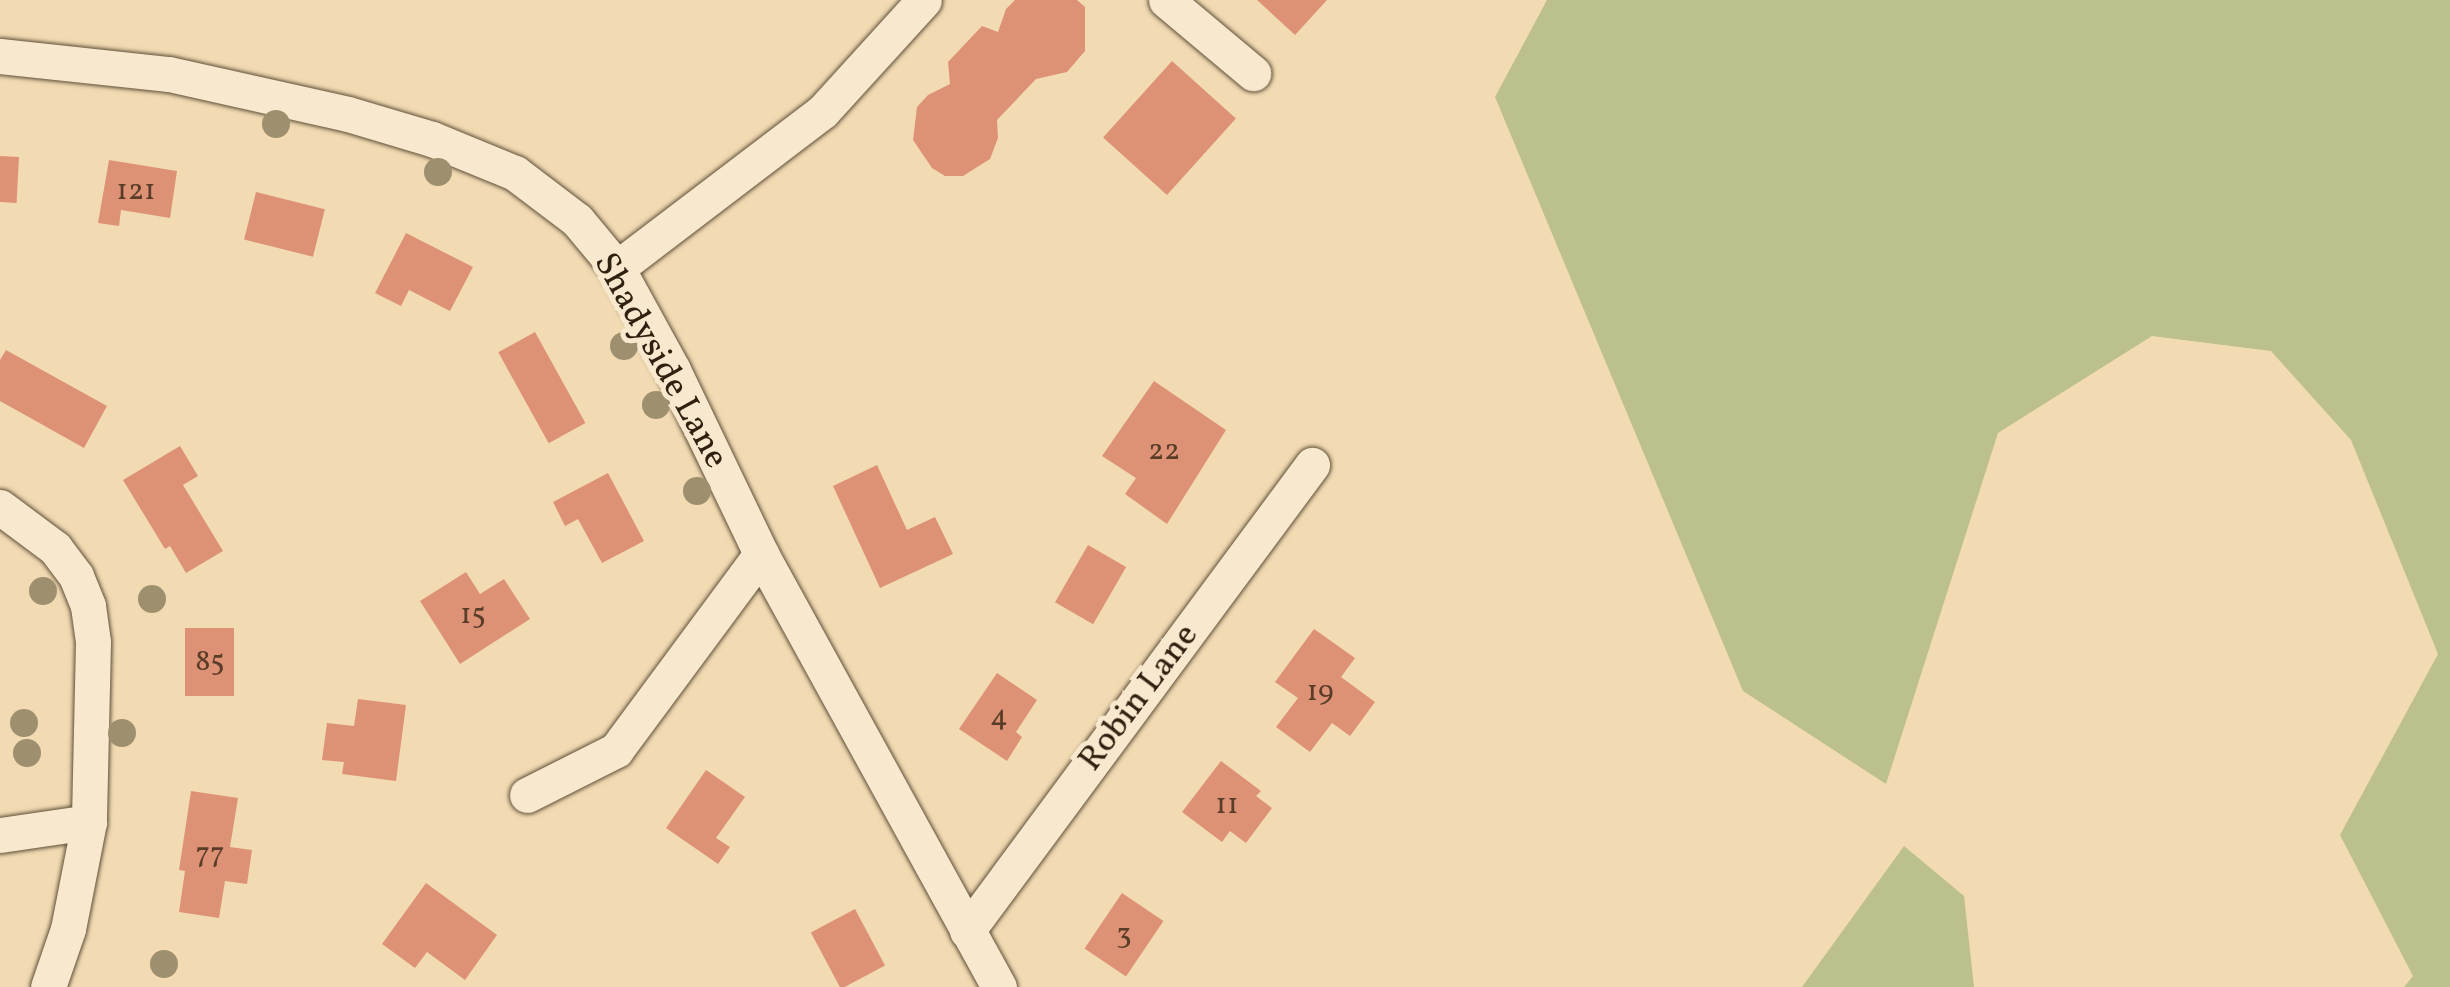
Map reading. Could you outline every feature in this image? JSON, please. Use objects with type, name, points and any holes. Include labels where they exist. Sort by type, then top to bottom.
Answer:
[{"type":"street","points":[[617,268],[823,111],[924,0]]},
{"type":"street","points":[[1166,0],[1252,74]]},
{"type":"street","name":"Shadyside Lane","points":[[0,56],[169,74],[260,92],[432,139],[515,173],[577,220],[617,268],[761,554],[999,987]]},
{"type":"street","name":"Robin Lane","points":[[967,930],[1312,465]]},
{"type":"street","points":[[0,508],[55,548],[76,576],[88,606],[93,642],[89,822],[68,929],[48,987]]},
{"type":"street","points":[[526,795],[616,750],[761,554]]},
{"type":"street","points":[[0,835],[89,822]]},
{"type":"green space","points":[[1547,0],[2450,0],[2450,987],[2404,987],[2413,976],[2340,835],[2438,654],[2351,440],[2271,351],[2152,336],[1998,433],[1886,784],[1743,691],[1495,97]]},
{"type":"green space","points":[[1904,846],[1964,896],[1974,987],[1802,987]]},
{"type":"building","points":[[1015,0],[1077,0],[1085,7],[1085,51],[1067,72],[1036,79],[997,120],[998,138],[990,159],[963,176],[945,176],[932,168],[913,140],[917,107],[928,95],[950,84],[948,62],[982,26],[998,32],[1006,9]]},
{"type":"building","points":[[1257,0],[1327,0],[1295,35]]},
{"type":"building","points":[[1172,61],[1236,119],[1167,195],[1103,138]]},
{"type":"building","points":[[0,156],[19,157],[17,203],[0,202]]},
{"type":"building","points":[[109,160],[177,171],[170,218],[121,210],[119,226],[98,223]]},
{"type":"building","points":[[256,192],[325,209],[313,257],[244,240]]},
{"type":"building","points":[[406,233],[473,267],[450,311],[409,290],[401,306],[375,293]]},
{"type":"building","points":[[535,332],[585,423],[549,443],[498,352]]},
{"type":"building","points":[[6,350],[107,406],[84,448],[0,401],[0,360]]},
{"type":"building","points":[[1154,381],[1226,430],[1167,524],[1125,494],[1136,478],[1102,456]]},
{"type":"building","points":[[180,446],[198,476],[183,485],[223,551],[186,573],[170,546],[165,549],[123,480]]},
{"type":"building","points":[[877,465],[907,530],[935,517],[953,554],[880,588],[833,486]]},
{"type":"building","points":[[608,473],[644,541],[602,563],[578,519],[565,526],[553,502]]},
{"type":"building","points":[[1088,545],[1126,567],[1093,624],[1055,602]]},
{"type":"building","points":[[466,572],[480,594],[504,579],[530,619],[460,664],[420,601]]},
{"type":"building","points":[[185,628],[234,628],[234,696],[185,696]]},
{"type":"building","points":[[1314,629],[1355,658],[1341,677],[1375,702],[1350,736],[1332,723],[1310,752],[1276,727],[1298,698],[1275,682]]},
{"type":"building","points":[[997,673],[1037,700],[1016,732],[1022,737],[1007,761],[959,729]]},
{"type":"building","points":[[358,699],[406,705],[396,781],[342,774],[344,762],[322,760],[327,723],[354,726]]},
{"type":"building","points":[[1221,761],[1261,791],[1256,796],[1272,808],[1246,843],[1230,831],[1222,842],[1182,812]]},
{"type":"building","points":[[706,770],[745,797],[716,838],[730,847],[718,864],[666,828]]},
{"type":"building","points":[[191,791],[238,798],[230,847],[252,850],[247,884],[225,881],[219,918],[179,912],[185,871],[179,870]]},
{"type":"building","points":[[426,883],[497,935],[465,980],[427,952],[415,968],[382,944]]},
{"type":"building","points":[[1122,893],[1163,921],[1126,977],[1085,949]]},
{"type":"building","points":[[855,909],[885,966],[840,987],[811,932]]}]
